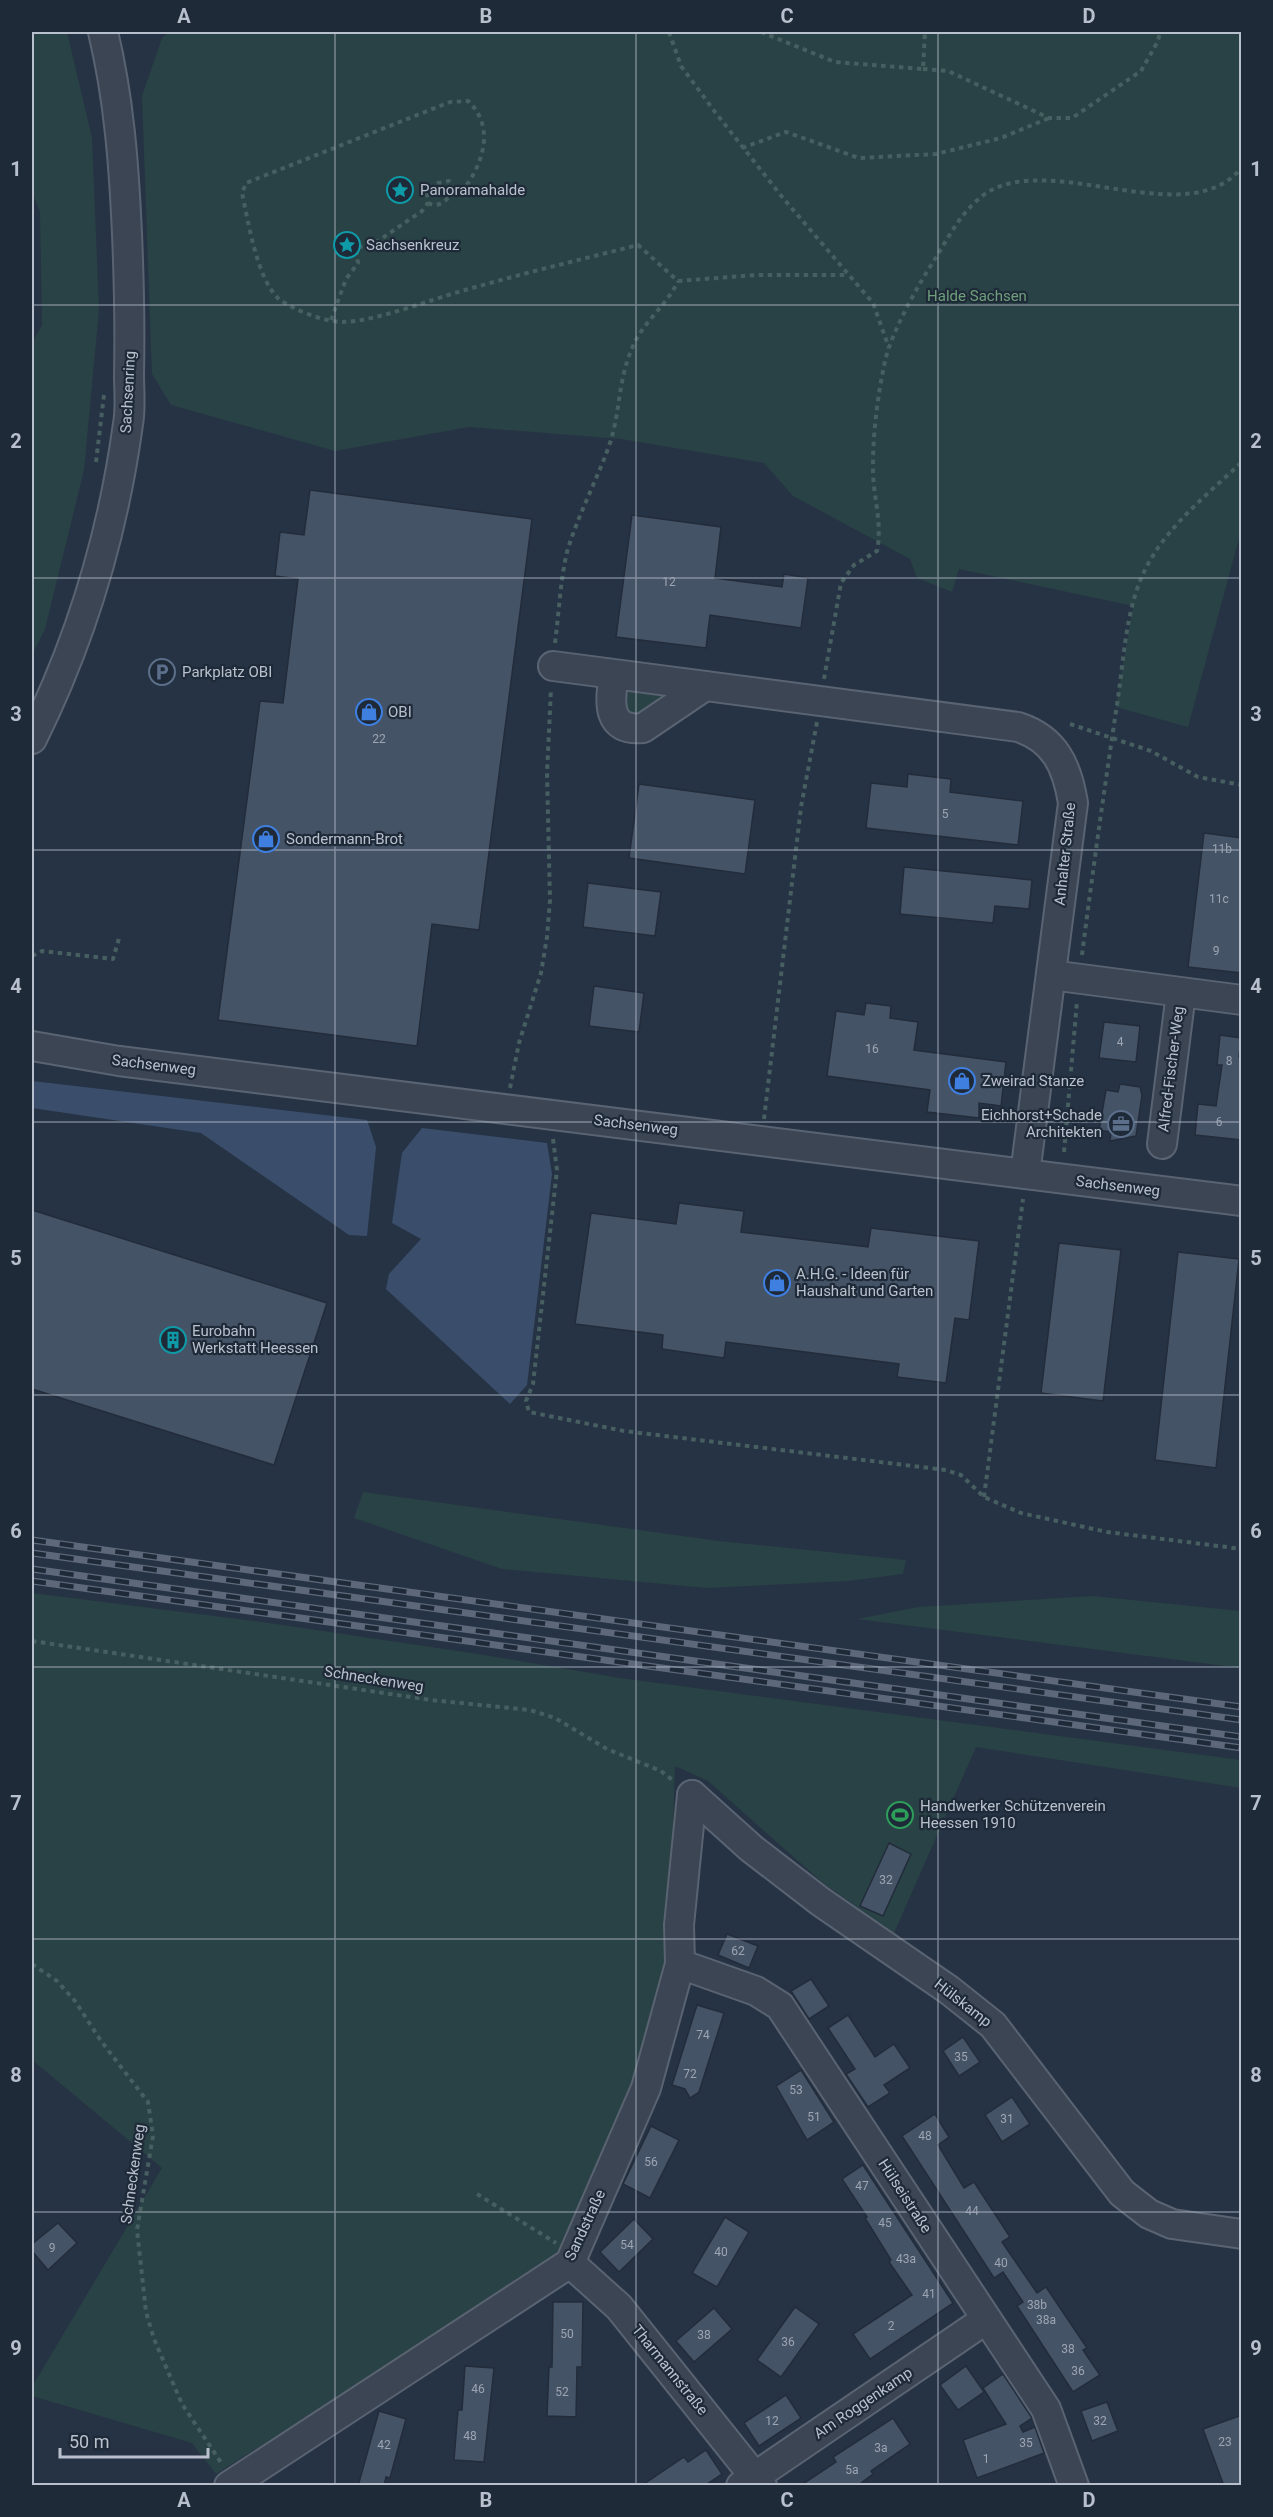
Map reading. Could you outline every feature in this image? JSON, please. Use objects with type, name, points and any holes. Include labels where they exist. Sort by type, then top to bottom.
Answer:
[{"type":"street","name":"Sachsenring","points":[[32,739],[59,682],[83,620],[105,547],[129,422],[130,335],[125,188],[116,97],[103,32]]},
{"type":"street","name":"Anhalter Straße","points":[[553,666],[1018,727],[1032,732],[1055,750],[1067,772],[1073,803],[1024,1187]]},
{"type":"street","points":[[614,675],[611,706],[615,717],[623,727],[632,729],[643,728],[705,686]]},
{"type":"street","name":"Alfred-Fischer-Weg","points":[[1051,975],[1242,1000]]},
{"type":"street","name":"Alfred-Fischer-Weg","points":[[1162,1144],[1180,993]]},
{"type":"street","name":"Sachsenweg","points":[[32,1046],[119,1061],[762,1141],[1024,1187],[1242,1201]]},
{"type":"street","name":"Sandstraße","points":[[232,2483],[572,2258],[646,2088],[680,1964],[679,1925],[692,1795]]},
{"type":"street","name":"Hülskamp","points":[[692,1795],[752,1849],[820,1902],[949,1989],[993,2025],[1122,2193],[1149,2214],[1172,2224],[1242,2234]]},
{"type":"street","name":"Hülseistraße","points":[[680,1964],[756,1991],[780,2007],[1046,2409],[1074,2486]]},
{"type":"street","name":"Tharmannstraße","points":[[572,2258],[619,2307],[753,2482]]},
{"type":"street","name":"Am Roggenkamp","points":[[753,2482],[986,2320]]},
{"type":"path","points":[[669,32],[681,66],[742,148],[873,303],[889,349]]},
{"type":"path","points":[[761,32],[835,62],[948,71],[1050,118]]},
{"type":"path","points":[[922,69],[925,32]]},
{"type":"path","points":[[742,148],[786,132],[859,158],[936,154],[1001,138],[1050,118],[1072,118],[1141,70],[1158,41],[1160,32]]},
{"type":"path","points":[[331,320],[346,279],[358,263],[356,248],[375,243],[422,211],[428,203],[427,194],[438,183],[448,181],[453,187],[464,190],[471,180],[484,150],[484,130],[480,112],[468,101],[450,102],[246,183],[242,193],[259,265],[278,298],[296,308],[331,320],[344,322],[382,314],[493,282],[638,245],[678,281],[756,275],[847,275]]},
{"type":"path","points":[[762,1141],[801,807],[841,583],[854,565],[878,551],[880,535],[873,465],[879,399],[889,349],[920,282],[968,208],[990,191],[1015,183],[1053,182],[1172,195],[1209,192],[1242,167]]},
{"type":"path","points":[[428,203],[435,206],[442,203],[451,194],[453,187]]},
{"type":"path","points":[[507,1109],[519,1043],[541,973],[547,938],[550,862],[547,773],[553,666],[567,554],[580,513],[609,445],[622,370],[635,342],[650,319],[672,295],[678,281]]},
{"type":"path","points":[[94,474],[104,393]]},
{"type":"path","points":[[1064,1152],[1079,979],[1128,628],[1145,569],[1174,530],[1242,462]]},
{"type":"path","points":[[1070,724],[1112,736],[1151,751],[1198,777],[1242,785]]},
{"type":"path","points":[[32,956],[42,951],[113,959],[120,935]]},
{"type":"path","points":[[553,1137],[557,1170],[533,1384],[526,1401],[529,1412],[624,1431],[946,1470],[961,1475],[984,1497],[1021,1513],[1107,1532],[1242,1550]]},
{"type":"path","points":[[984,1497],[1024,1187]]},
{"type":"path","name":"Schneckenweg","points":[[32,1641],[431,1700],[530,1710],[555,1718],[607,1749],[661,1771],[692,1795]]},
{"type":"path","name":"Schneckenweg","points":[[32,1964],[57,1981],[75,2001],[101,2041],[148,2102],[153,2136],[137,2230],[146,2312],[157,2347],[182,2404],[232,2483]]},
{"type":"path","points":[[477,2194],[572,2258]]},
{"type":"green space","points":[[32,32],[67,32],[92,138],[99,310],[84,470],[45,629],[32,655],[32,343],[42,325],[40,212],[32,192]]},
{"type":"green space","name":"Halde Sachsen","points":[[169,32],[1241,32],[1241,531],[1188,727],[1116,707],[1133,606],[959,569],[952,592],[917,578],[910,559],[793,496],[764,463],[621,439],[469,427],[335,451],[171,405],[152,374],[142,96],[162,38]]},
{"type":"green space","points":[[629,690],[663,693],[665,697],[640,717],[628,715],[622,699]]},
{"type":"green space","points":[[363,1492],[719,1541],[906,1560],[903,1574],[848,1581],[707,1588],[502,1569],[354,1518]]},
{"type":"green space","points":[[32,1593],[269,1623],[620,1678],[1241,1760],[1241,1788],[976,1747],[894,1933],[823,1883],[708,1781],[675,1766],[670,1923],[675,1948],[633,2093],[561,2255],[216,2474],[192,2443],[32,2396],[32,2387],[162,2168],[32,2060]]},
{"type":"green space","points":[[1092,1596],[1241,1611],[1241,1668],[857,1619],[918,1607]]},
{"type":"water","points":[[32,1081],[367,1120],[376,1147],[367,1236],[349,1235],[201,1133],[32,1108]]},
{"type":"water","points":[[422,1128],[547,1143],[552,1174],[527,1385],[510,1404],[386,1289],[389,1274],[421,1239],[392,1223],[402,1153]]},
{"type":"building","points":[[310,490],[532,519],[479,930],[432,924],[417,1046],[218,1020],[260,701],[283,703],[298,579],[275,576],[280,532],[304,535]]},
{"type":"building","points":[[632,515],[721,527],[715,578],[782,587],[784,574],[808,578],[801,628],[710,615],[706,648],[616,637]]},
{"type":"building","points":[[908,774],[951,779],[950,792],[1023,801],[1018,845],[866,828],[871,783],[907,787]]},
{"type":"building","points":[[639,784],[755,800],[745,874],[629,858]]},
{"type":"building","points":[[1204,833],[1242,838],[1242,973],[1188,967]]},
{"type":"building","points":[[904,867],[1032,880],[1029,909],[995,906],[993,923],[900,914]]},
{"type":"building","points":[[588,883],[661,892],[655,936],[583,927]]},
{"type":"building","points":[[594,986],[644,993],[639,1032],[589,1026]]},
{"type":"building","points":[[866,1003],[891,1006],[890,1018],[918,1022],[914,1050],[1006,1062],[1001,1106],[979,1103],[979,1118],[927,1112],[930,1090],[827,1076],[836,1011],[864,1015]]},
{"type":"building","points":[[1104,1022],[1140,1026],[1136,1062],[1099,1058]]},
{"type":"building","points":[[1220,1035],[1241,1038],[1239,1057],[1242,1058],[1242,1140],[1195,1135],[1198,1104],[1216,1106],[1222,1065],[1217,1065]]},
{"type":"building","points":[[1120,1084],[1140,1087],[1142,1095],[1136,1136],[1110,1141],[1111,1132],[1099,1130],[1106,1090],[1118,1092]]},
{"type":"building","name":"A.H.G. - Ideen für Haushalt und Garten","points":[[679,1203],[744,1211],[741,1232],[868,1247],[871,1228],[979,1241],[969,1320],[955,1318],[946,1383],[897,1377],[899,1364],[726,1342],[724,1358],[662,1349],[663,1335],[575,1324],[591,1213],[676,1224]]},
{"type":"building","name":"Eurobahn Werkstatt Heessen","points":[[32,1210],[327,1303],[274,1465],[32,1389]]},
{"type":"building","points":[[1059,1243],[1121,1250],[1103,1401],[1041,1393]]},
{"type":"building","points":[[1178,1252],[1239,1259],[1216,1468],[1155,1460]]},
{"type":"building","points":[[889,1843],[911,1854],[883,1916],[860,1906]]},
{"type":"building","points":[[727,1934],[758,1946],[749,1968],[718,1955]]},
{"type":"building","points":[[811,1979],[829,2006],[809,2019],[791,1991]]},
{"type":"building","points":[[697,2005],[724,2013],[699,2092],[690,2098],[685,2089],[672,2085]]},
{"type":"building","points":[[848,2015],[875,2057],[894,2044],[910,2068],[884,2085],[890,2093],[868,2107],[846,2074],[855,2069],[828,2028]]},
{"type":"building","points":[[963,2037],[980,2062],[959,2076],[943,2051]]},
{"type":"building","points":[[801,2070],[834,2122],[807,2140],[776,2086]]},
{"type":"building","points":[[1012,2097],[1030,2124],[1002,2142],[985,2115]]},
{"type":"building","points":[[935,2114],[949,2137],[938,2145],[964,2188],[974,2182],[1010,2237],[1002,2242],[1037,2293],[1046,2287],[1087,2348],[1083,2350],[1100,2375],[1073,2392],[1017,2306],[1023,2302],[1003,2272],[994,2278],[902,2136]]},
{"type":"building","points":[[651,2126],[679,2140],[650,2198],[623,2184]]},
{"type":"building","points":[[863,2165],[953,2303],[870,2359],[853,2334],[912,2295],[889,2262],[891,2260],[865,2218],[867,2217],[842,2179]]},
{"type":"building","points":[[725,2217],[749,2232],[717,2287],[692,2273]]},
{"type":"building","points":[[634,2219],[653,2239],[619,2272],[600,2252]]},
{"type":"building","points":[[58,2223],[77,2243],[48,2270],[32,2251],[32,2244]]},
{"type":"building","points":[[553,2302],[583,2302],[582,2367],[577,2367],[576,2417],[547,2416],[549,2367],[552,2367]]},
{"type":"building","points":[[795,2307],[819,2324],[781,2377],[757,2360]]},
{"type":"building","points":[[714,2308],[732,2329],[694,2362],[676,2341]]},
{"type":"building","points":[[465,2366],[494,2368],[484,2462],[454,2460],[458,2410],[462,2410]]},
{"type":"building","points":[[966,2366],[984,2392],[958,2410],[940,2385]]},
{"type":"building","points":[[1003,2374],[1032,2418],[1020,2426],[1023,2432],[1035,2427],[1044,2453],[977,2478],[963,2440],[1006,2424],[983,2388]]},
{"type":"building","points":[[786,2395],[801,2418],[759,2446],[744,2423]]},
{"type":"building","points":[[1107,2402],[1118,2431],[1092,2441],[1081,2411]]},
{"type":"building","points":[[379,2411],[406,2419],[390,2478],[386,2477],[384,2486],[358,2486]]},
{"type":"building","points":[[1242,2415],[1242,2486],[1224,2486],[1203,2429]]},
{"type":"building","points":[[893,2418],[910,2444],[871,2471],[873,2474],[857,2486],[800,2486],[836,2462],[833,2457]]},
{"type":"building","points":[[706,2450],[722,2474],[704,2486],[641,2486],[684,2457],[688,2462]]},
{"type":"railway","points":[[32,1540],[1242,1707]]},
{"type":"railway","points":[[32,1553],[1242,1720]]},
{"type":"railway","points":[[32,1569],[1242,1737]]},
{"type":"railway","points":[[32,1581],[1242,1748]]},
{"type":"place","name":"Panoramahalde","points":[[400,190]]},
{"type":"place","name":"Sachsenkreuz","points":[[347,245]]},
{"type":"place","name":"Parkplatz OBI","points":[[162,672]]},
{"type":"place","name":"OBI","points":[[369,712]]},
{"type":"place","name":"Sondermann-Brot","points":[[266,839]]},
{"type":"place","name":"Zweirad Stanze","points":[[962,1081]]},
{"type":"place","name":"Eichhorst+Schade Architekten","points":[[1121,1124]]},
{"type":"place","name":"A.H.G. - Ideen für Haushalt und Garten","points":[[777,1283]]},
{"type":"place","name":"Eurobahn Werkstatt Heessen","points":[[173,1340]]},
{"type":"place","name":"Handwerker Schützenverein Heessen 1910","points":[[900,1815]]}]
